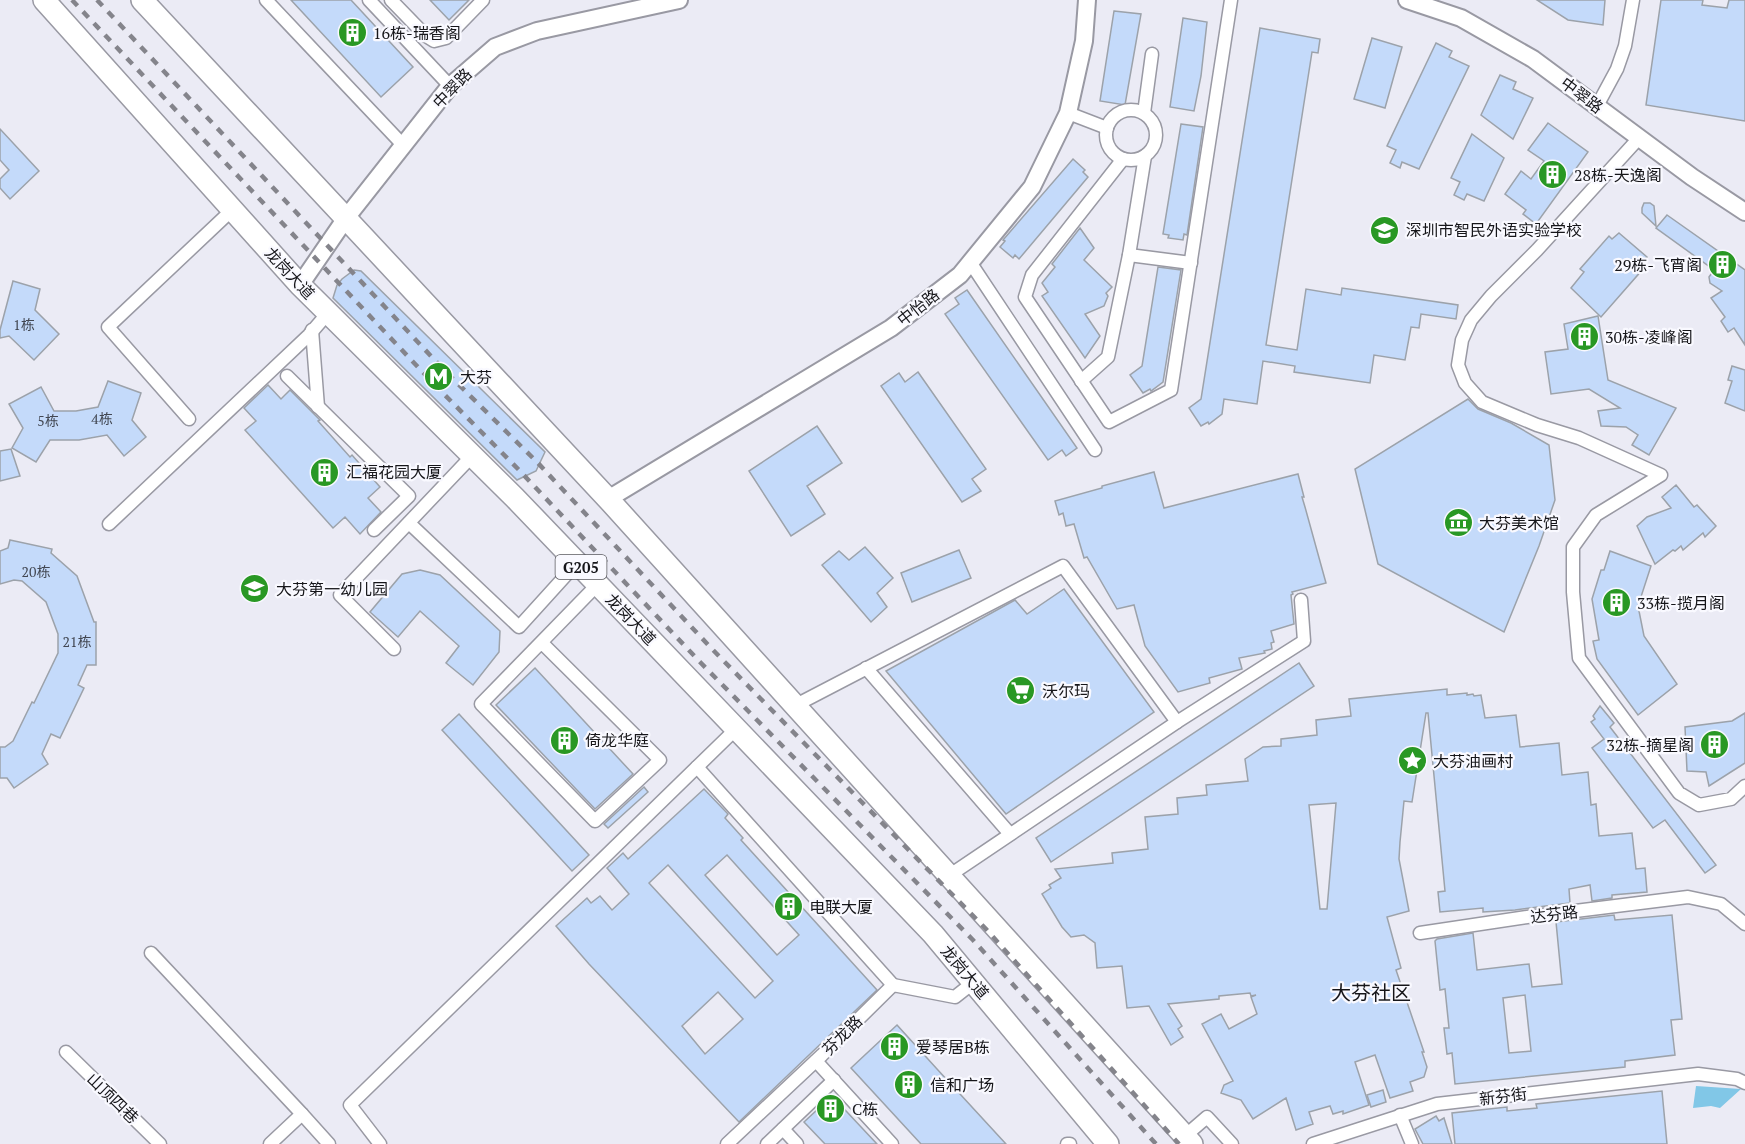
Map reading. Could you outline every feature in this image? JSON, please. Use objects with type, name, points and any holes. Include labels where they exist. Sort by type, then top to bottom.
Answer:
[{"type":"highway","name":"龙岗大道","points":[[44,0],[300,285],[598,584],[933,933],[1108,1144]]},
{"type":"highway","points":[[142,0],[609,499],[1188,1140]]},
{"type":"main road","name":"中翠路","points":[[300,285],[346,218],[450,86],[495,47],[537,31],[679,0]]},
{"type":"main road","name":"中怡路","points":[[609,499],[891,328],[960,275],[1032,188],[1068,113],[1084,42],[1087,0]]},
{"type":"main road","name":"中翠路","points":[[1407,0],[1461,18],[1533,59],[1745,213]]},
{"type":"street","points":[[266,0],[404,145]]},
{"type":"street","points":[[369,0],[450,86]]},
{"type":"street","points":[[392,0],[426,36],[434,41],[446,38],[483,0]]},
{"type":"street","points":[[1123,159],[1032,275],[1025,297],[1109,422],[1171,390],[1231,0]]},
{"type":"street","points":[[1597,106],[1617,69],[1625,46],[1633,0]]},
{"type":"street","points":[[1144,113],[1152,54]]},
{"type":"street","points":[[1136,110],[1144,113],[1152,120],[1156,133],[1152,150],[1131,161],[1123,159],[1109,148],[1106,138],[1107,128],[1117,114],[1136,110]]},
{"type":"street","points":[[1068,113],[1107,128]]},
{"type":"street","points":[[1639,138],[1471,320],[1462,340],[1458,365],[1465,383],[1482,402],[1537,425],[1579,438],[1660,475],[1596,515],[1572,547],[1573,592],[1579,658],[1679,793],[1699,805],[1731,799],[1745,786]]},
{"type":"street","points":[[1081,381],[1108,357],[1129,255],[1144,156]]},
{"type":"street","points":[[189,419],[108,327],[232,210]]},
{"type":"street","points":[[1129,255],[1191,263]]},
{"type":"street","points":[[970,262],[1095,450]]},
{"type":"street","points":[[108,524],[328,313]]},
{"type":"street","points":[[312,330],[318,407]]},
{"type":"street","points":[[287,376],[409,495],[375,530]]},
{"type":"street","points":[[394,649],[340,595],[472,456]]},
{"type":"street","points":[[409,524],[519,627],[577,563]]},
{"type":"street","points":[[796,705],[1063,566],[1177,722]]},
{"type":"street","points":[[542,643],[660,760],[595,821],[481,704],[598,584]]},
{"type":"street","points":[[950,875],[1177,722],[1304,641],[1301,600]]},
{"type":"street","points":[[866,668],[1010,834]]},
{"type":"street","points":[[380,1144],[350,1106],[736,728]]},
{"type":"street","points":[[697,767],[893,985],[955,997],[974,982]]},
{"type":"street","name":"达芬路","points":[[1420,933],[1688,897],[1721,904],[1745,924]]},
{"type":"street","points":[[151,953],[329,1144]]},
{"type":"street","name":"芬龙路","points":[[727,1144],[893,985]]},
{"type":"street","name":"山顶四巷","points":[[66,1052],[160,1144]]},
{"type":"street","points":[[816,1061],[892,1144]]},
{"type":"street","name":"新芬街","points":[[1313,1144],[1437,1104],[1698,1074],[1737,1079],[1745,1083]]},
{"type":"street","points":[[767,1144],[834,1080]]},
{"type":"street","points":[[270,1144],[302,1114]]},
{"type":"street","points":[[1400,1115],[1412,1144]]},
{"type":"street","points":[[1188,1140],[1207,1116],[1232,1144]]},
{"type":"street","points":[[783,1129],[797,1144]]},
{"type":"water","points":[[1696,1086],[1741,1089],[1720,1108],[1711,1106],[1693,1108]]},
{"type":"building","name":"16栋-瑞香阁","points":[[291,0],[351,0],[413,67],[381,97]]},
{"type":"building","points":[[430,0],[469,0],[449,20]]},
{"type":"building","points":[[1537,0],[1605,0],[1603,25],[1568,20]]},
{"type":"building","points":[[1661,0],[1703,0],[1702,5],[1727,8],[1729,0],[1745,0],[1745,121],[1646,105]]},
{"type":"building","points":[[1114,11],[1141,14],[1125,105],[1100,101]]},
{"type":"building","points":[[1183,18],[1207,22],[1201,76],[1194,111],[1170,107]]},
{"type":"building","points":[[1260,28],[1320,39],[1318,53],[1312,52],[1266,345],[1297,350],[1306,289],[1341,295],[1342,288],[1458,305],[1456,319],[1421,314],[1419,328],[1411,327],[1405,360],[1374,355],[1370,383],[1294,372],[1295,366],[1263,361],[1257,404],[1224,399],[1222,414],[1209,424],[1208,422],[1201,426],[1189,408],[1201,399]]},
{"type":"building","points":[[1372,38],[1402,47],[1385,108],[1354,99]]},
{"type":"building","points":[[1436,43],[1452,51],[1449,57],[1469,66],[1419,169],[1402,162],[1400,168],[1390,163],[1396,150],[1387,146]]},
{"type":"building","points":[[1500,75],[1516,82],[1513,89],[1533,98],[1513,139],[1481,115]]},
{"type":"building","name":"28栋-天逸阁","points":[[1548,123],[1588,152],[1536,224],[1523,214],[1526,210],[1505,194],[1521,171],[1531,179],[1544,161],[1528,150]]},
{"type":"building","points":[[1181,124],[1203,127],[1187,235],[1184,234],[1183,240],[1168,238],[1169,235],[1163,234]]},
{"type":"building","points":[[0,129],[39,171],[10,199],[0,188],[0,179],[9,170],[0,160]]},
{"type":"building","points":[[1472,134],[1504,158],[1484,201],[1467,194],[1464,200],[1454,195],[1460,182],[1451,178]]},
{"type":"building","points":[[1073,159],[1085,170],[1083,172],[1088,177],[1019,259],[1015,255],[1013,258],[1000,247],[1005,241],[1003,240]]},
{"type":"building","points":[[1644,203],[1654,206],[1656,226],[1642,213]]},
{"type":"building","name":"29栋-飞宵阁","points":[[1667,215],[1745,270],[1745,345],[1734,328],[1728,332],[1721,321],[1725,317],[1711,298],[1722,291],[1710,283],[1709,277],[1714,270],[1656,228]]},
{"type":"building","points":[[1080,228],[1094,248],[1084,260],[1112,287],[1106,293],[1108,296],[1104,306],[1085,314],[1100,336],[1085,358],[1042,296],[1048,292],[1042,283],[1055,267],[1052,264]]},
{"type":"building","points":[[1619,233],[1647,257],[1639,266],[1643,269],[1601,317],[1571,288],[1584,272],[1580,269],[1609,236],[1612,239]]},
{"type":"building","points":[[1158,267],[1181,270],[1163,382],[1151,391],[1150,389],[1143,393],[1130,375],[1142,366]]},
{"type":"building","name":"大芬","points":[[354,270],[361,271],[545,452],[536,471],[517,480],[333,298],[337,285]]},
{"type":"building","points":[[13,281],[40,289],[35,310],[59,334],[34,360],[9,336],[0,338]]},
{"type":"building","points":[[967,290],[1077,448],[1066,456],[1062,450],[1048,460],[945,314],[959,304],[955,298]]},
{"type":"building","name":"30栋-凌峰阁","points":[[1598,316],[1608,380],[1676,408],[1649,455],[1632,445],[1638,435],[1626,427],[1601,426],[1598,411],[1620,408],[1589,389],[1551,394],[1545,352],[1568,349],[1564,324]]},
{"type":"building","points":[[1732,366],[1745,370],[1745,411],[1725,403],[1732,381],[1728,380]]},
{"type":"building","points":[[918,372],[986,469],[972,479],[981,491],[962,502],[881,386],[899,373],[905,382]]},
{"type":"building","points":[[108,381],[141,393],[132,420],[146,437],[124,456],[107,435],[79,440],[50,440],[36,462],[12,448],[23,428],[9,404],[41,387],[54,411],[76,411],[98,407]]},
{"type":"building","name":"汇福花园大厦","points":[[268,385],[281,399],[290,390],[380,487],[368,498],[381,512],[360,534],[345,517],[333,528],[245,430],[256,421],[244,408]]},
{"type":"building","name":"大芬美术馆","points":[[1468,399],[1478,409],[1511,423],[1549,445],[1555,500],[1504,632],[1378,564],[1355,469]]},
{"type":"building","points":[[817,426],[842,463],[807,486],[825,514],[791,536],[749,471]]},
{"type":"building","points":[[11,449],[20,476],[0,481],[0,451]]},
{"type":"building","points":[[1154,472],[1164,508],[1298,474],[1304,497],[1302,497],[1326,583],[1292,592],[1294,624],[1271,631],[1274,642],[1271,643],[1272,649],[1264,651],[1265,653],[1239,658],[1242,669],[1209,678],[1210,683],[1178,692],[1145,646],[1134,605],[1117,609],[1087,557],[1084,558],[1074,524],[1066,526],[1063,513],[1059,515],[1055,501]]},
{"type":"building","points":[[1676,485],[1694,507],[1697,505],[1716,526],[1705,537],[1703,533],[1683,550],[1681,546],[1673,550],[1655,564],[1637,526],[1647,517],[1671,508],[1662,497]]},
{"type":"building","points":[[10,540],[52,549],[51,553],[77,576],[94,622],[96,622],[96,665],[87,665],[78,685],[84,688],[60,738],[51,734],[42,754],[48,764],[14,788],[7,778],[0,778],[0,747],[5,747],[13,741],[32,702],[34,703],[58,653],[58,634],[46,602],[22,581],[14,580],[0,584],[0,551],[8,548]]},
{"type":"building","points":[[865,547],[893,578],[877,593],[887,607],[871,622],[822,565],[839,551],[849,560]]},
{"type":"building","points":[[959,550],[971,578],[912,602],[901,573]]},
{"type":"building","name":"33栋-揽月阁","points":[[1610,551],[1651,566],[1638,606],[1644,636],[1677,684],[1638,715],[1597,659],[1593,641],[1599,640],[1592,599]]},
{"type":"building","points":[[420,570],[440,575],[500,631],[499,652],[473,685],[446,663],[459,646],[420,611],[398,637],[370,612],[402,574]]},
{"type":"building","name":"沃尔玛","points":[[1064,589],[1154,712],[1006,814],[886,671],[1015,600],[1027,614]]},
{"type":"building","points":[[1299,663],[1314,686],[1051,862],[1036,838]]},
{"type":"building","name":"倚龙华庭","points":[[535,668],[633,774],[595,809],[496,705]]},
{"type":"building","points":[[1447,689],[1447,695],[1467,693],[1467,695],[1473,694],[1474,696],[1481,695],[1485,718],[1516,715],[1520,747],[1559,743],[1562,775],[1588,772],[1591,805],[1596,804],[1599,836],[1632,833],[1636,869],[1645,868],[1647,892],[1612,895],[1612,898],[1592,901],[1590,885],[1569,889],[1570,903],[1515,910],[1483,912],[1483,908],[1440,912],[1438,892],[1445,891],[1428,713],[1426,713],[1412,802],[1404,801],[1400,842],[1399,859],[1409,911],[1387,917],[1401,968],[1396,970],[1424,1052],[1422,1052],[1427,1067],[1424,1077],[1410,1082],[1413,1091],[1390,1098],[1375,1055],[1355,1062],[1369,1105],[1343,1114],[1343,1111],[1333,1114],[1330,1106],[1309,1112],[1313,1124],[1296,1130],[1286,1098],[1253,1119],[1241,1100],[1221,1093],[1224,1085],[1233,1081],[1202,1024],[1221,1014],[1229,1029],[1257,1014],[1251,997],[1256,995],[1251,996],[1250,993],[1219,996],[1219,999],[1168,1004],[1182,1026],[1178,1029],[1183,1037],[1171,1045],[1149,1006],[1127,1008],[1122,966],[1097,968],[1095,943],[1084,935],[1071,937],[1062,927],[1042,894],[1051,888],[1049,885],[1061,878],[1055,869],[1113,863],[1112,853],[1148,849],[1145,817],[1178,814],[1177,798],[1207,795],[1206,785],[1248,781],[1245,759],[1263,747],[1281,746],[1281,739],[1317,735],[1316,720],[1351,716],[1349,699]],"holes":[[[1336,803],[1327,909],[1320,909],[1309,805]]]},
{"type":"building","points":[[1600,706],[1614,723],[1610,727],[1716,865],[1705,873],[1665,820],[1653,828],[1592,748],[1604,739],[1591,722],[1595,719],[1593,716]]},
{"type":"building","name":"32栋-摘星阁","points":[[1745,713],[1745,763],[1709,786],[1706,772],[1687,771],[1685,727],[1732,721]]},
{"type":"building","points":[[459,714],[589,855],[572,871],[442,730]]},
{"type":"building","points":[[644,787],[648,792],[608,828],[604,824]]},
{"type":"building","points":[[704,789],[728,814],[725,818],[743,838],[741,840],[877,990],[739,1122],[589,964],[556,926],[587,898],[591,903],[600,896],[612,910],[629,894],[607,868],[623,853],[628,859]],"holes":[[[727,855],[799,935],[777,955],[705,875]],[[668,865],[773,981],[755,998],[649,883]],[[718,992],[743,1019],[705,1054],[682,1026]]]},
{"type":"building","points":[[1614,915],[1615,920],[1672,915],[1682,1019],[1671,1020],[1675,1055],[1625,1061],[1625,1067],[1455,1084],[1452,1053],[1447,1054],[1444,1028],[1449,1028],[1445,989],[1440,990],[1435,941],[1473,933],[1477,970],[1529,964],[1532,987],[1562,984],[1556,922]],"holes":[[[1525,995],[1531,1051],[1509,1053],[1503,998]]]},
{"type":"building","name":"信和广场","points":[[897,1025],[1006,1144],[921,1144],[851,1068]]},
{"type":"building","points":[[1383,1090],[1386,1102],[1371,1107],[1367,1095]]},
{"type":"building","points":[[1662,1091],[1667,1144],[1455,1144],[1452,1113],[1507,1107],[1507,1111],[1537,1108],[1536,1104]]},
{"type":"building","name":"C栋","points":[[832,1096],[877,1144],[825,1144],[804,1122]]},
{"type":"building","points":[[1436,1116],[1439,1121],[1444,1118],[1452,1144],[1423,1144],[1415,1129]]},
{"type":"railway","points":[[72,0],[700,662],[973,940],[1156,1144]]},
{"type":"railway","points":[[97,0],[445,371],[537,462],[713,650],[985,928],[1179,1144]]},
{"type":"place","name":"16栋-瑞香阁","points":[[352,33]]},
{"type":"place","name":"28栋-天逸阁","points":[[1553,175]]},
{"type":"place","name":"深圳市智民外语实验学校","points":[[1385,230]]},
{"type":"place","name":"29栋-飞宵阁","points":[[1723,265]]},
{"type":"place","name":"30栋-凌峰阁","points":[[1584,337]]},
{"type":"place","name":"大芬","points":[[439,377]]},
{"type":"place","name":"汇福花园大厦","points":[[325,472]]},
{"type":"place","name":"大芬美术馆","points":[[1458,523]]},
{"type":"place","name":"大芬第一幼儿园","points":[[255,589]]},
{"type":"place","name":"33栋-揽月阁","points":[[1616,603]]},
{"type":"place","name":"沃尔玛","points":[[1021,691]]},
{"type":"place","name":"倚龙华庭","points":[[564,740]]},
{"type":"place","name":"32栋-摘星阁","points":[[1715,745]]},
{"type":"place","name":"大芬油画村","points":[[1412,761]]},
{"type":"place","name":"电联大厦","points":[[788,907]]},
{"type":"place","name":"爱琴居B栋","points":[[895,1047]]},
{"type":"place","name":"信和广场","points":[[909,1085]]},
{"type":"place","name":"C栋","points":[[831,1109]]},
{"type":"district","name":"大芬社区","points":[[1371,992]]}]
